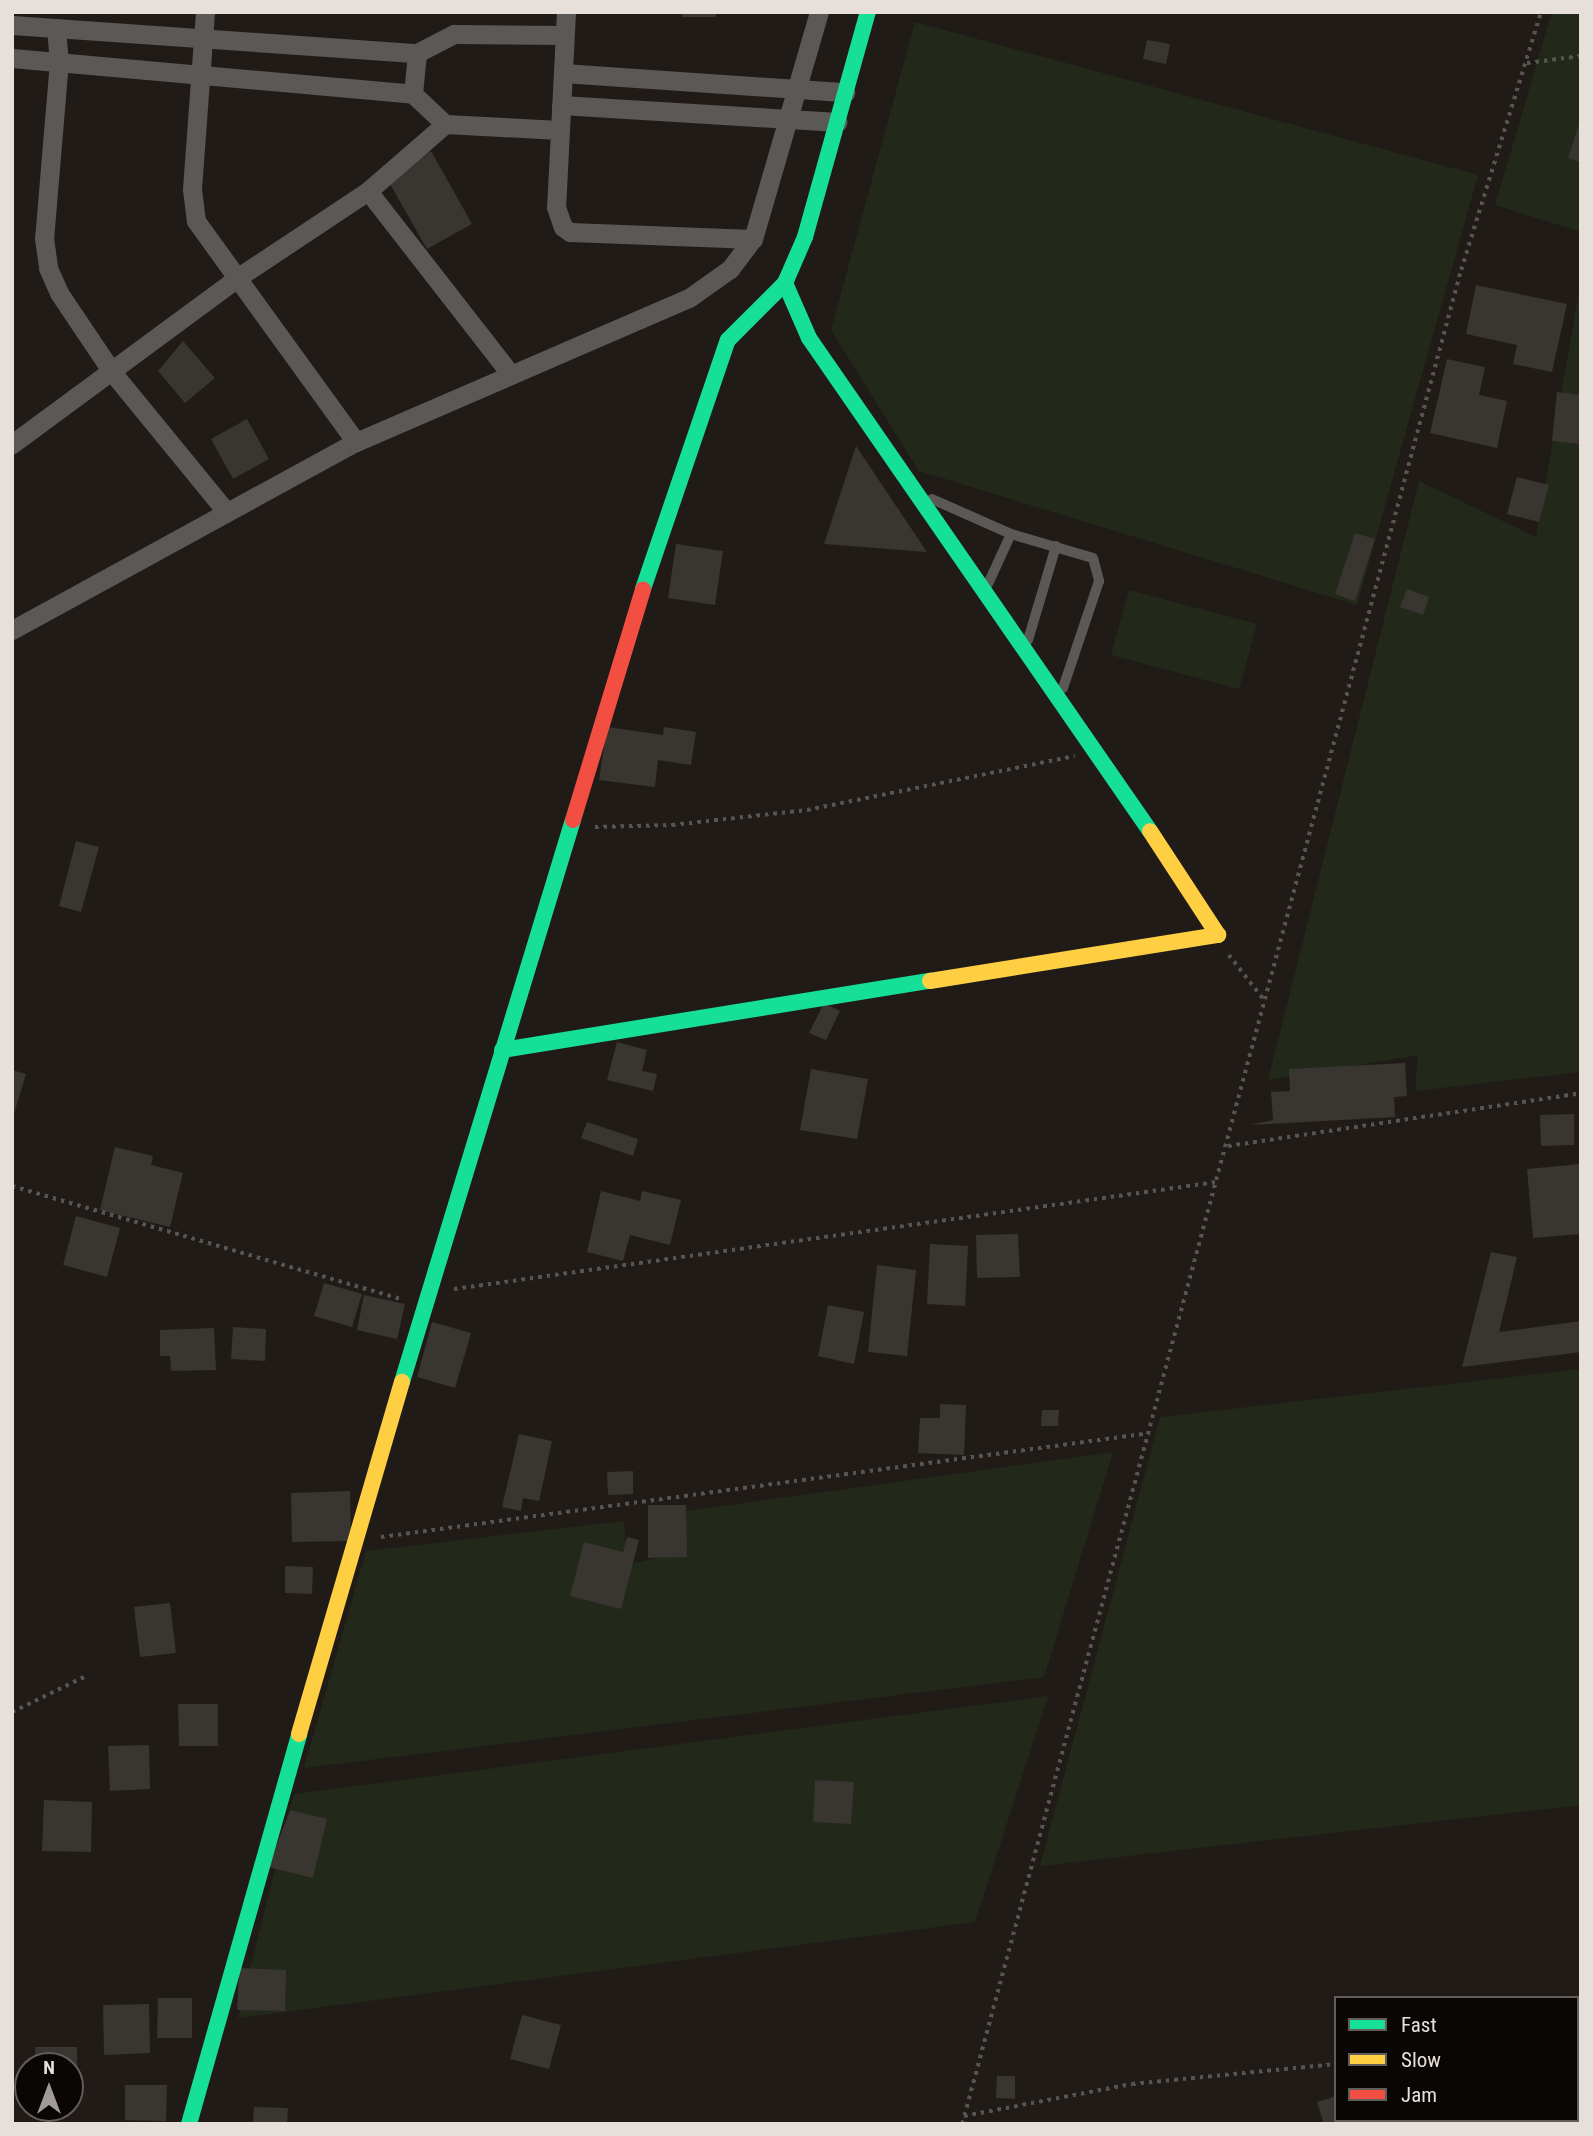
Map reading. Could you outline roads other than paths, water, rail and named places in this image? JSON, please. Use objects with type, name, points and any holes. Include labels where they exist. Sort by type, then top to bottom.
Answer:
[{"type":"street","points":[[205,12],[204,74],[193,210],[237,278],[356,442]]},
{"type":"street","points":[[566,12],[556,207],[570,233],[753,239]]},
{"type":"street","points":[[12,630],[225,509],[356,442],[689,298],[730,269],[753,239],[791,117],[819,12]]},
{"type":"street","points":[[189,2124],[427,1297],[569,827],[717,363],[742,322],[785,283],[804,237],[868,12]]},
{"type":"street","points":[[12,25],[416,53],[454,34],[564,36]]},
{"type":"street","points":[[56,28],[59,61],[44,238],[48,268],[59,293],[112,372],[225,509]]},
{"type":"street","points":[[413,94],[416,53]]},
{"type":"street","points":[[12,58],[413,94],[445,124],[482,130],[559,130]]},
{"type":"street","points":[[563,73],[845,92]]},
{"type":"street","points":[[561,105],[791,117],[837,122]]},
{"type":"street","points":[[12,444],[237,278],[368,191],[445,124]]},
{"type":"street","points":[[368,191],[510,375]]},
{"type":"street","points":[[502,1050],[1218,935],[1061,695],[809,338],[785,283]]},
{"type":"lane","points":[[922,495],[1011,534],[1093,558],[1099,571],[1061,695]]},
{"type":"lane","points":[[986,589],[1011,534]]},
{"type":"lane","points":[[1026,646],[1056,546]]}]
